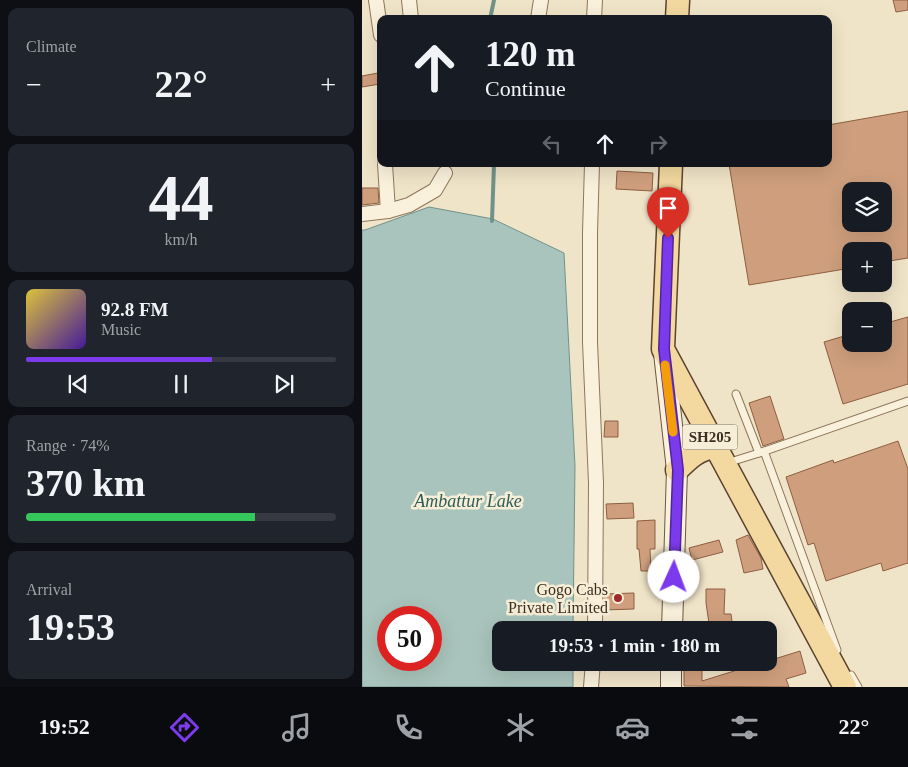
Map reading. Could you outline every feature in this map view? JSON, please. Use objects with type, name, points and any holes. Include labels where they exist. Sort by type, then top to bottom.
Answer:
[{"type":"main road","points":[[677,15],[678,0]]},
{"type":"main road","name":"SH205","points":[[671,167],[664,349],[720,455],[847,679]]},
{"type":"main road","points":[[664,349],[678,470],[672,621]]},
{"type":"main road","points":[[678,470],[696,452],[705,448],[720,455]]},
{"type":"main road","points":[[670,687],[671,671]]},
{"type":"street","points":[[376,0],[378,15]]},
{"type":"street","points":[[409,0],[411,15]]},
{"type":"street","points":[[539,15],[541,0]]},
{"type":"street","points":[[594,15],[595,0]]},
{"type":"street","points":[[385,167],[388,211]]},
{"type":"street","points":[[592,167],[590,342],[596,483],[596,621]]},
{"type":"street","points":[[362,214],[388,211],[409,205],[435,190],[445,173]]},
{"type":"street","points":[[591,687],[592,671]]},
{"type":"lane","points":[[736,394],[761,452],[836,649],[841,656]]},
{"type":"lane","points":[[720,455],[761,452],[908,401]]},
{"type":"lane","points":[[847,679],[858,687]]},
{"type":"water","name":"Ambattur Lake","points":[[429,207],[493,219],[564,253],[575,466],[573,621],[492,621],[492,671],[573,671],[573,687],[362,687],[362,230]]},
{"type":"building","points":[[893,0],[908,0],[908,10],[896,12]]},
{"type":"building","points":[[377,73],[377,84],[362,87],[362,76]]},
{"type":"building","points":[[908,111],[908,258],[892,261],[892,242],[842,242],[842,270],[749,285],[729,167],[832,167],[832,124]]},
{"type":"building","points":[[617,171],[653,173],[652,191],[616,189]]},
{"type":"building","points":[[362,188],[378,188],[379,203],[362,205]]},
{"type":"building","points":[[908,317],[908,384],[843,404],[824,342],[842,337],[842,352],[892,352],[892,321]]},
{"type":"building","points":[[770,396],[784,439],[763,446],[749,403]]},
{"type":"building","points":[[605,421],[618,421],[618,437],[604,437]]},
{"type":"building","points":[[898,441],[908,469],[908,563],[883,571],[881,563],[826,581],[814,543],[808,545],[786,477],[833,460],[834,463]]},
{"type":"building","points":[[633,503],[634,518],[607,519],[606,504]]},
{"type":"building","points":[[655,520],[655,549],[650,549],[651,571],[641,571],[639,549],[637,549],[637,521]]},
{"type":"building","points":[[748,535],[761,558],[763,569],[744,573],[736,540]]},
{"type":"building","points":[[719,540],[723,552],[692,560],[689,548]]},
{"type":"building","points":[[706,589],[725,589],[724,614],[731,614],[732,621],[709,621]]},
{"type":"building","name":"Gogo Cabs Private Limited","points":[[634,593],[634,609],[604,610],[604,594]]},
{"type":"building","points":[[800,651],[806,673],[786,679],[789,687],[684,686],[684,671],[702,671],[702,681],[734,671],[777,671],[777,658]]},
{"type":"waterway","points":[[491,15],[494,0]]},
{"type":"waterway","points":[[492,221],[494,167]]},
{"type":"slow traffic","points":[[665,365],[673,432]]},
{"type":"place","name":"Gogo Cabs Private Limited","points":[[618,598]]},
{"type":"route","points":[[668,238],[664,349],[678,470],[674,577]]}]
